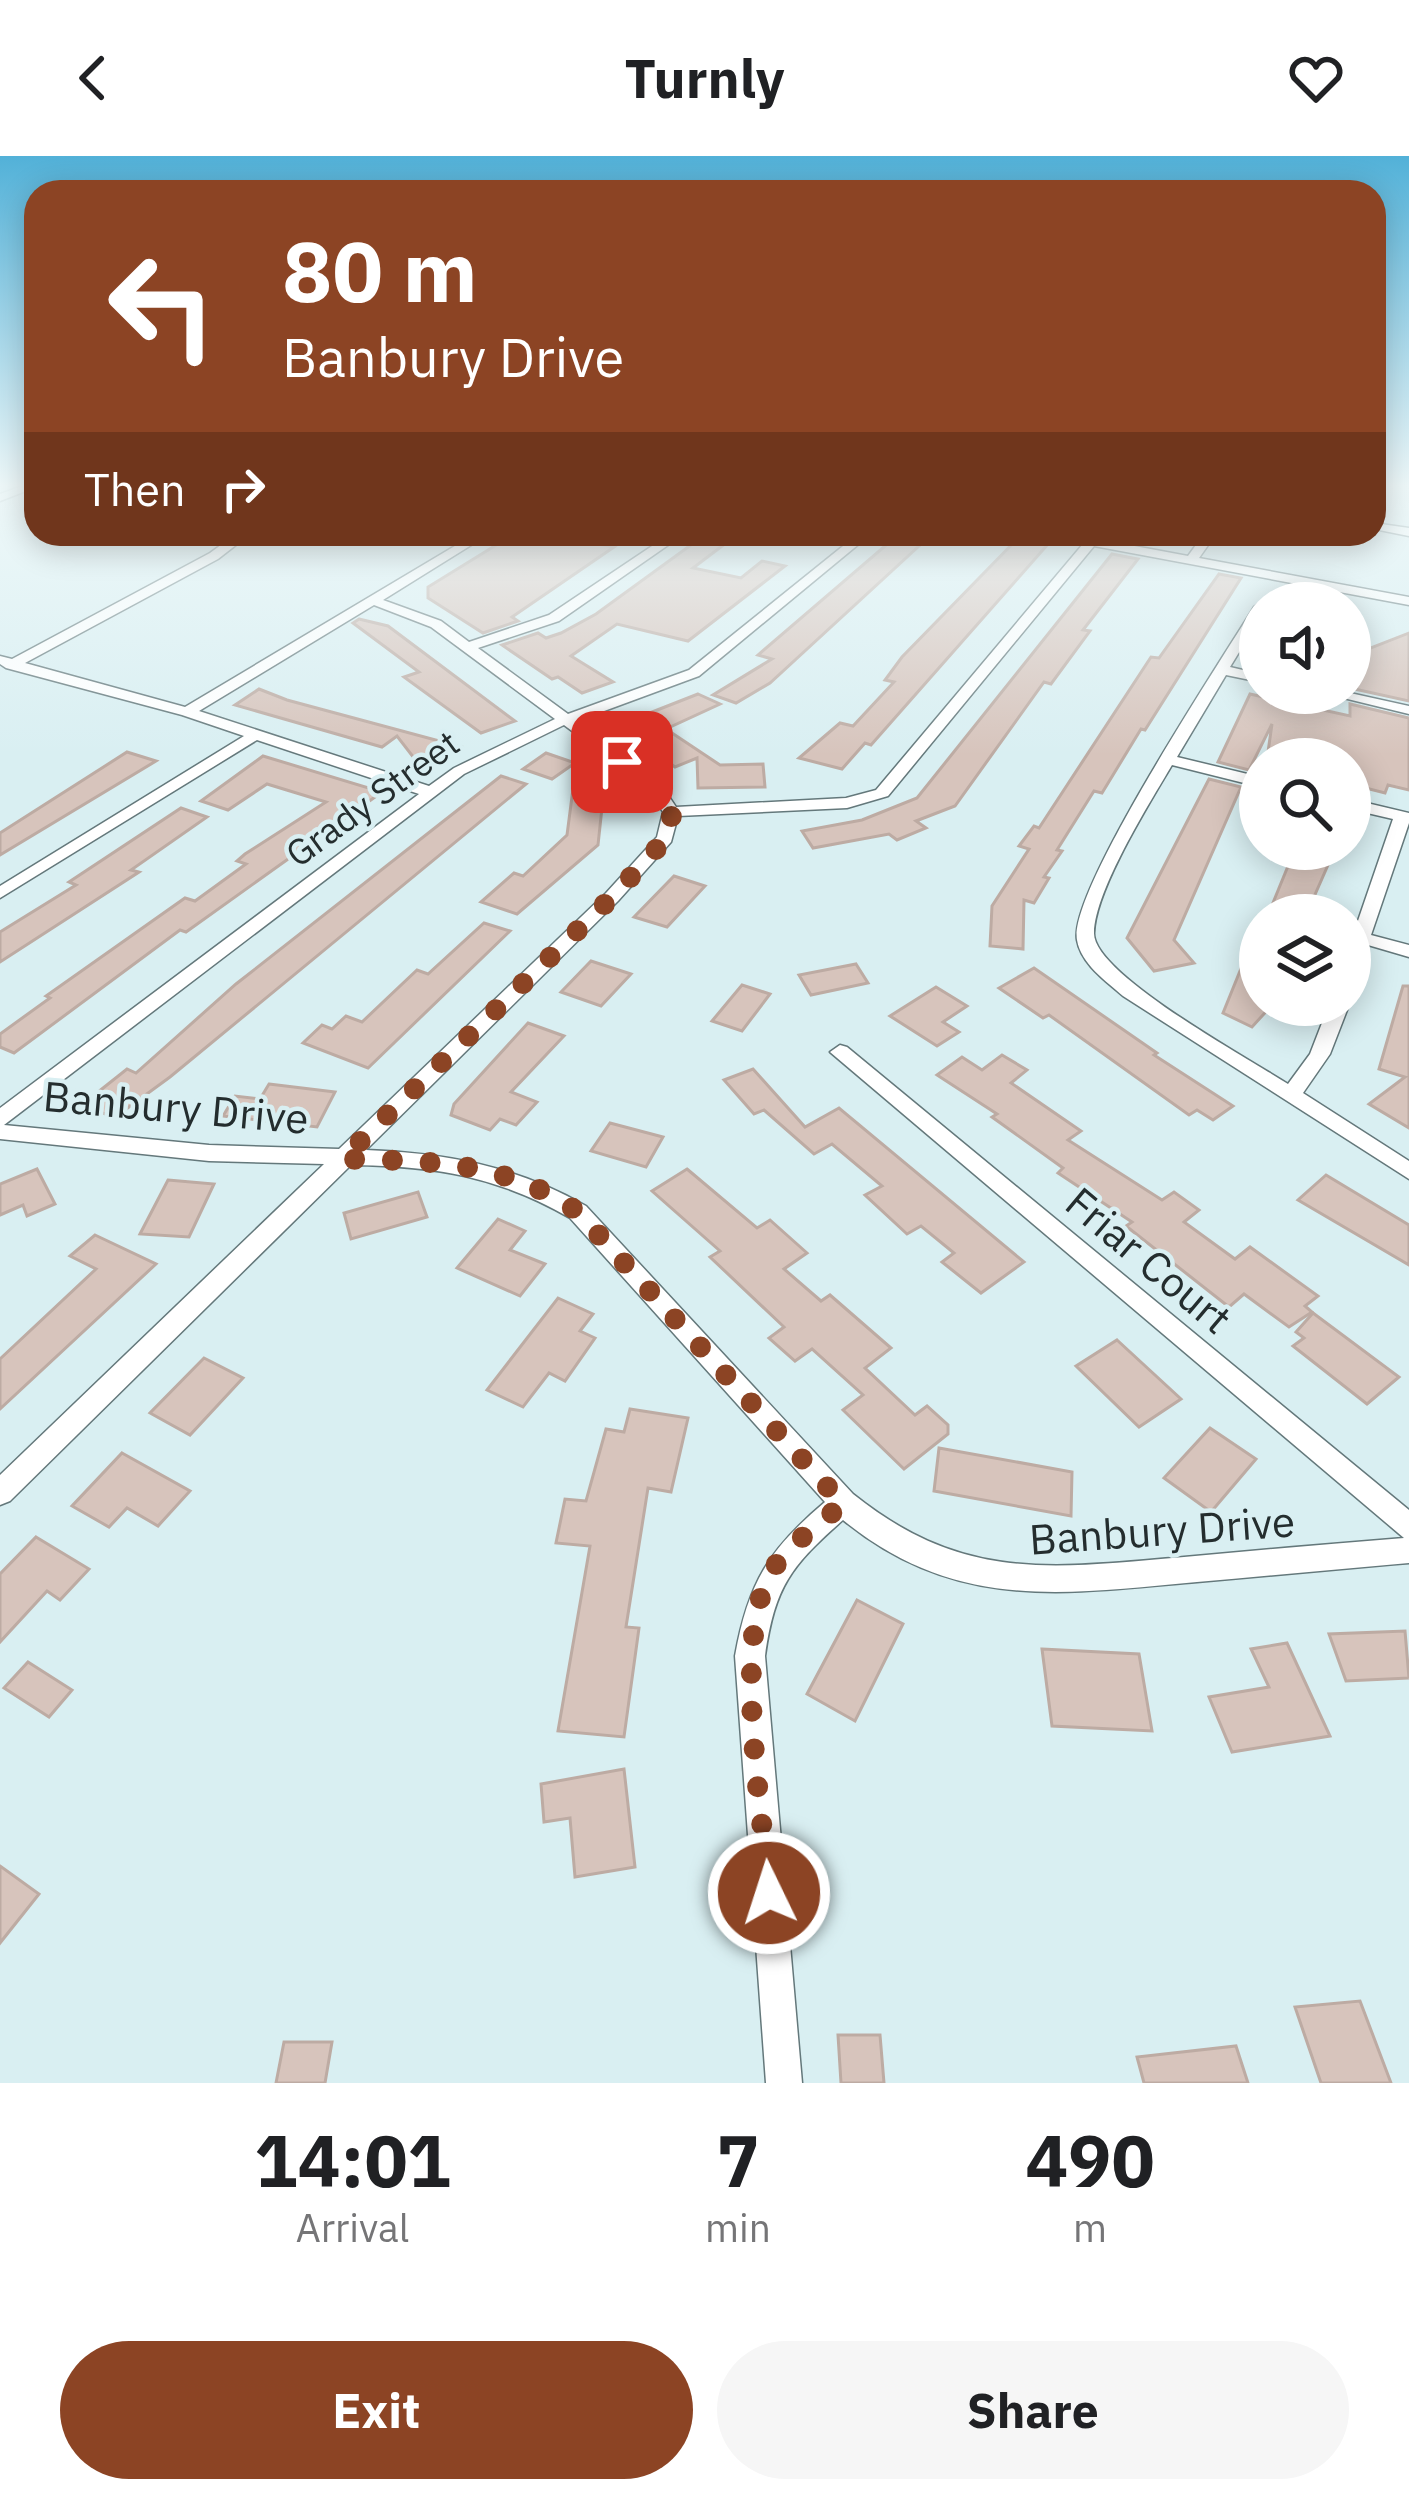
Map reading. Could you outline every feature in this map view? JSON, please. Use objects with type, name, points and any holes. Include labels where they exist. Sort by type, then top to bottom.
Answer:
[{"type":"street","points":[[4,665],[176,576]]},
{"type":"street","points":[[187,712],[412,576]]},
{"type":"street","points":[[468,646],[554,618],[616,576]]},
{"type":"street","name":"Grady Street","points":[[0,1119],[430,792],[495,751],[694,673],[813,576]]},
{"type":"street","points":[[671,812],[847,803],[882,793],[1064,576]]},
{"type":"street","points":[[1274,582],[1278,576],[1409,601]]},
{"type":"street","points":[[0,1493],[627,882],[665,838],[671,812],[652,783],[562,721],[468,646],[419,615],[372,600]]},
{"type":"street","points":[[1239,643],[1090,902],[1085,920],[1087,946],[1097,964],[1130,992],[1409,1171]]},
{"type":"street","points":[[4,665],[187,712],[430,792]]},
{"type":"street","points":[[1223,670],[1239,673]]},
{"type":"street","points":[[1371,702],[1409,710]]},
{"type":"street","points":[[0,893],[252,737]]},
{"type":"street","points":[[1170,760],[1239,777]]},
{"type":"street","points":[[1371,809],[1406,818],[1371,911]]},
{"type":"street","points":[[1371,941],[1409,951]]},
{"type":"street","points":[[1289,1095],[1309,1079],[1332,1026]]},
{"type":"street","name":"Friar Court","points":[[840,1052],[1409,1526]]},
{"type":"street","name":"Banbury Drive","points":[[0,1132],[234,1155],[475,1166],[531,1184],[567,1204],[843,1504],[903,1546],[958,1568],[1022,1582],[1116,1578],[1409,1550]]},
{"type":"street","points":[[784,2083],[750,1656],[757,1605],[774,1568],[843,1504]]},
{"type":"building","points":[[446,576],[572,576],[512,617],[518,621],[483,633],[428,598],[428,587]]},
{"type":"building","points":[[648,576],[772,576],[688,641],[617,624],[571,656],[613,682],[582,693],[502,645],[538,633],[546,638],[596,614]]},
{"type":"building","points":[[850,576],[886,576],[770,683],[736,703],[713,695],[772,659],[758,655]]},
{"type":"building","points":[[981,576],[1020,576],[871,745],[865,743],[842,769],[799,758],[840,723],[853,726],[894,682],[885,680]]},
{"type":"building","points":[[1094,576],[1125,576],[1083,630],[1090,631],[1051,684],[1044,682],[955,806],[916,821],[926,828],[897,840],[889,834],[813,848],[802,831],[862,820],[917,798]]},
{"type":"building","points":[[1218,576],[1241,578],[1102,793],[1094,791],[1057,850],[1062,851],[1034,903],[1024,900],[1023,949],[990,946],[992,906],[1029,849],[1019,846],[1034,826],[1039,828],[1151,657],[1159,658]]},
{"type":"building","points":[[359,619],[388,626],[515,721],[481,733],[404,677],[419,672],[353,623]]},
{"type":"building","points":[[1409,633],[1409,701],[1371,693],[1371,648]]},
{"type":"building","points":[[259,689],[458,746],[414,758],[397,736],[382,747],[235,705]]},
{"type":"building","points":[[698,694],[720,704],[666,729],[720,765],[763,764],[765,787],[698,788],[697,758],[675,767],[619,725]]},
{"type":"building","points":[[1371,709],[1409,718],[1409,790],[1388,785],[1385,793],[1371,789],[1371,738],[1270,738],[1272,724],[1265,738],[1239,738],[1239,767],[1218,762],[1241,714],[1350,716],[1371,714]]},
{"type":"building","points":[[127,752],[156,761],[0,855],[0,833]]},
{"type":"building","points":[[546,753],[575,763],[552,779],[523,769]]},
{"type":"building","points":[[263,756],[382,792],[186,932],[180,930],[14,1053],[0,1047],[0,1034],[50,998],[46,996],[185,898],[195,901],[246,864],[237,861],[245,854],[326,802],[267,784],[228,810],[201,801]]},
{"type":"building","points":[[501,776],[526,784],[170,1077],[114,1118],[83,1104],[127,1069],[136,1073],[236,984]]},
{"type":"building","points":[[1209,779],[1239,786],[1174,940],[1194,963],[1154,971],[1127,938]]},
{"type":"building","points":[[573,789],[604,789],[598,845],[517,914],[481,902],[514,873],[523,876],[567,835]]},
{"type":"building","points":[[181,808],[207,817],[131,870],[139,872],[0,962],[0,932],[76,885],[69,882]]},
{"type":"building","points":[[1286,870],[1326,870],[1315,894],[1277,894]]},
{"type":"building","points":[[674,876],[705,886],[667,927],[634,917]]},
{"type":"building","points":[[484,923],[510,931],[368,1068],[303,1043],[322,1025],[332,1029],[346,1016],[362,1022],[417,970],[428,974]]},
{"type":"building","points":[[591,961],[631,974],[601,1006],[561,992]]},
{"type":"building","points":[[856,964],[868,983],[811,995],[799,975]]},
{"type":"building","points":[[1034,968],[1233,1106],[1213,1120],[1197,1110],[1189,1115],[1049,1015],[1043,1018],[999,988]]},
{"type":"building","points":[[1239,973],[1239,1021],[1223,1013]]},
{"type":"building","points":[[742,985],[770,994],[742,1031],[712,1021]]},
{"type":"building","points":[[1403,986],[1409,986],[1409,1128],[1369,1104],[1405,1077],[1379,1069]]},
{"type":"building","points":[[936,987],[967,1006],[943,1022],[959,1032],[937,1046],[890,1016]]},
{"type":"building","points":[[528,1023],[564,1036],[511,1092],[537,1102],[516,1125],[500,1119],[490,1130],[451,1115],[454,1104]]},
{"type":"building","points":[[1002,1055],[1027,1070],[1011,1083],[1081,1131],[1068,1140],[1162,1200],[1174,1192],[1199,1210],[1184,1222],[1235,1259],[1250,1247],[1318,1296],[1305,1306],[1312,1312],[1289,1327],[1244,1294],[1229,1307],[1126,1226],[1132,1222],[1058,1173],[1063,1168],[992,1117],[997,1114],[937,1075],[962,1057],[982,1070]]},
{"type":"building","points":[[753,1069],[805,1127],[839,1108],[1024,1262],[981,1293],[942,1262],[954,1253],[921,1226],[907,1234],[865,1195],[882,1186],[832,1144],[814,1154],[764,1110],[754,1114],[724,1080]]},
{"type":"building","points":[[269,1084],[335,1092],[317,1127],[223,1116],[235,1096],[260,1099]]},
{"type":"building","points":[[610,1123],[663,1137],[646,1167],[591,1151]]},
{"type":"building","points":[[37,1169],[55,1204],[27,1216],[23,1205],[0,1215],[0,1184]]},
{"type":"building","points":[[687,1169],[757,1228],[770,1220],[807,1253],[784,1269],[821,1301],[830,1295],[891,1348],[865,1368],[915,1415],[927,1406],[948,1425],[948,1434],[904,1469],[843,1410],[863,1395],[812,1349],[795,1361],[769,1338],[784,1327],[710,1257],[720,1251],[652,1191]]},
{"type":"building","points":[[1326,1175],[1409,1225],[1409,1265],[1298,1200]]},
{"type":"building","points":[[168,1180],[214,1184],[189,1237],[140,1234]]},
{"type":"building","points":[[418,1192],[427,1217],[351,1239],[344,1213]]},
{"type":"building","points":[[498,1219],[525,1231],[510,1250],[545,1264],[520,1296],[457,1268]]},
{"type":"building","points":[[95,1235],[156,1264],[0,1409],[0,1359],[96,1269],[70,1256]]},
{"type":"building","points":[[558,1298],[593,1314],[580,1331],[595,1338],[565,1381],[549,1373],[523,1407],[487,1390]]},
{"type":"building","points":[[1313,1313],[1399,1377],[1367,1404],[1293,1346],[1304,1338],[1296,1332]]},
{"type":"building","points":[[1117,1340],[1181,1399],[1139,1427],[1076,1366]]},
{"type":"building","points":[[204,1358],[243,1378],[190,1435],[150,1413]]},
{"type":"building","points":[[630,1409],[688,1418],[671,1492],[648,1488],[626,1627],[639,1628],[624,1737],[558,1731],[590,1546],[556,1543],[565,1499],[586,1501],[606,1429],[624,1432]]},
{"type":"building","points":[[1210,1428],[1256,1459],[1211,1512],[1164,1478]]},
{"type":"building","points":[[939,1448],[1072,1472],[1071,1516],[934,1491]]},
{"type":"building","points":[[122,1453],[190,1491],[158,1526],[127,1508],[109,1527],[72,1506]]},
{"type":"building","points":[[36,1537],[89,1569],[60,1600],[47,1591],[0,1642],[0,1574]]},
{"type":"building","points":[[857,1600],[903,1624],[855,1721],[807,1694]]},
{"type":"building","points":[[1405,1631],[1409,1678],[1346,1681],[1329,1634]]},
{"type":"building","points":[[1287,1643],[1330,1736],[1232,1752],[1209,1697],[1269,1687],[1251,1649]]},
{"type":"building","points":[[1042,1649],[1139,1654],[1152,1731],[1052,1726]]},
{"type":"building","points":[[28,1662],[72,1690],[49,1717],[4,1688]]},
{"type":"building","points":[[624,1769],[635,1867],[575,1877],[570,1818],[544,1822],[541,1784]]},
{"type":"building","points":[[0,1866],[39,1894],[0,1943]]},
{"type":"building","points":[[1360,2001],[1391,2083],[1321,2083],[1295,2007]]},
{"type":"building","points":[[838,2035],[880,2035],[884,2083],[841,2083]]},
{"type":"building","points":[[284,2042],[332,2042],[325,2083],[276,2083]]},
{"type":"building","points":[[1236,2046],[1248,2083],[1144,2083],[1137,2057]]},
{"type":"route","points":[[622,762],[664,797],[673,821],[665,838],[612,897],[342,1159],[475,1166],[500,1171],[556,1196],[578,1212],[843,1504],[774,1568],[757,1605],[750,1656],[769,1893]]}]
